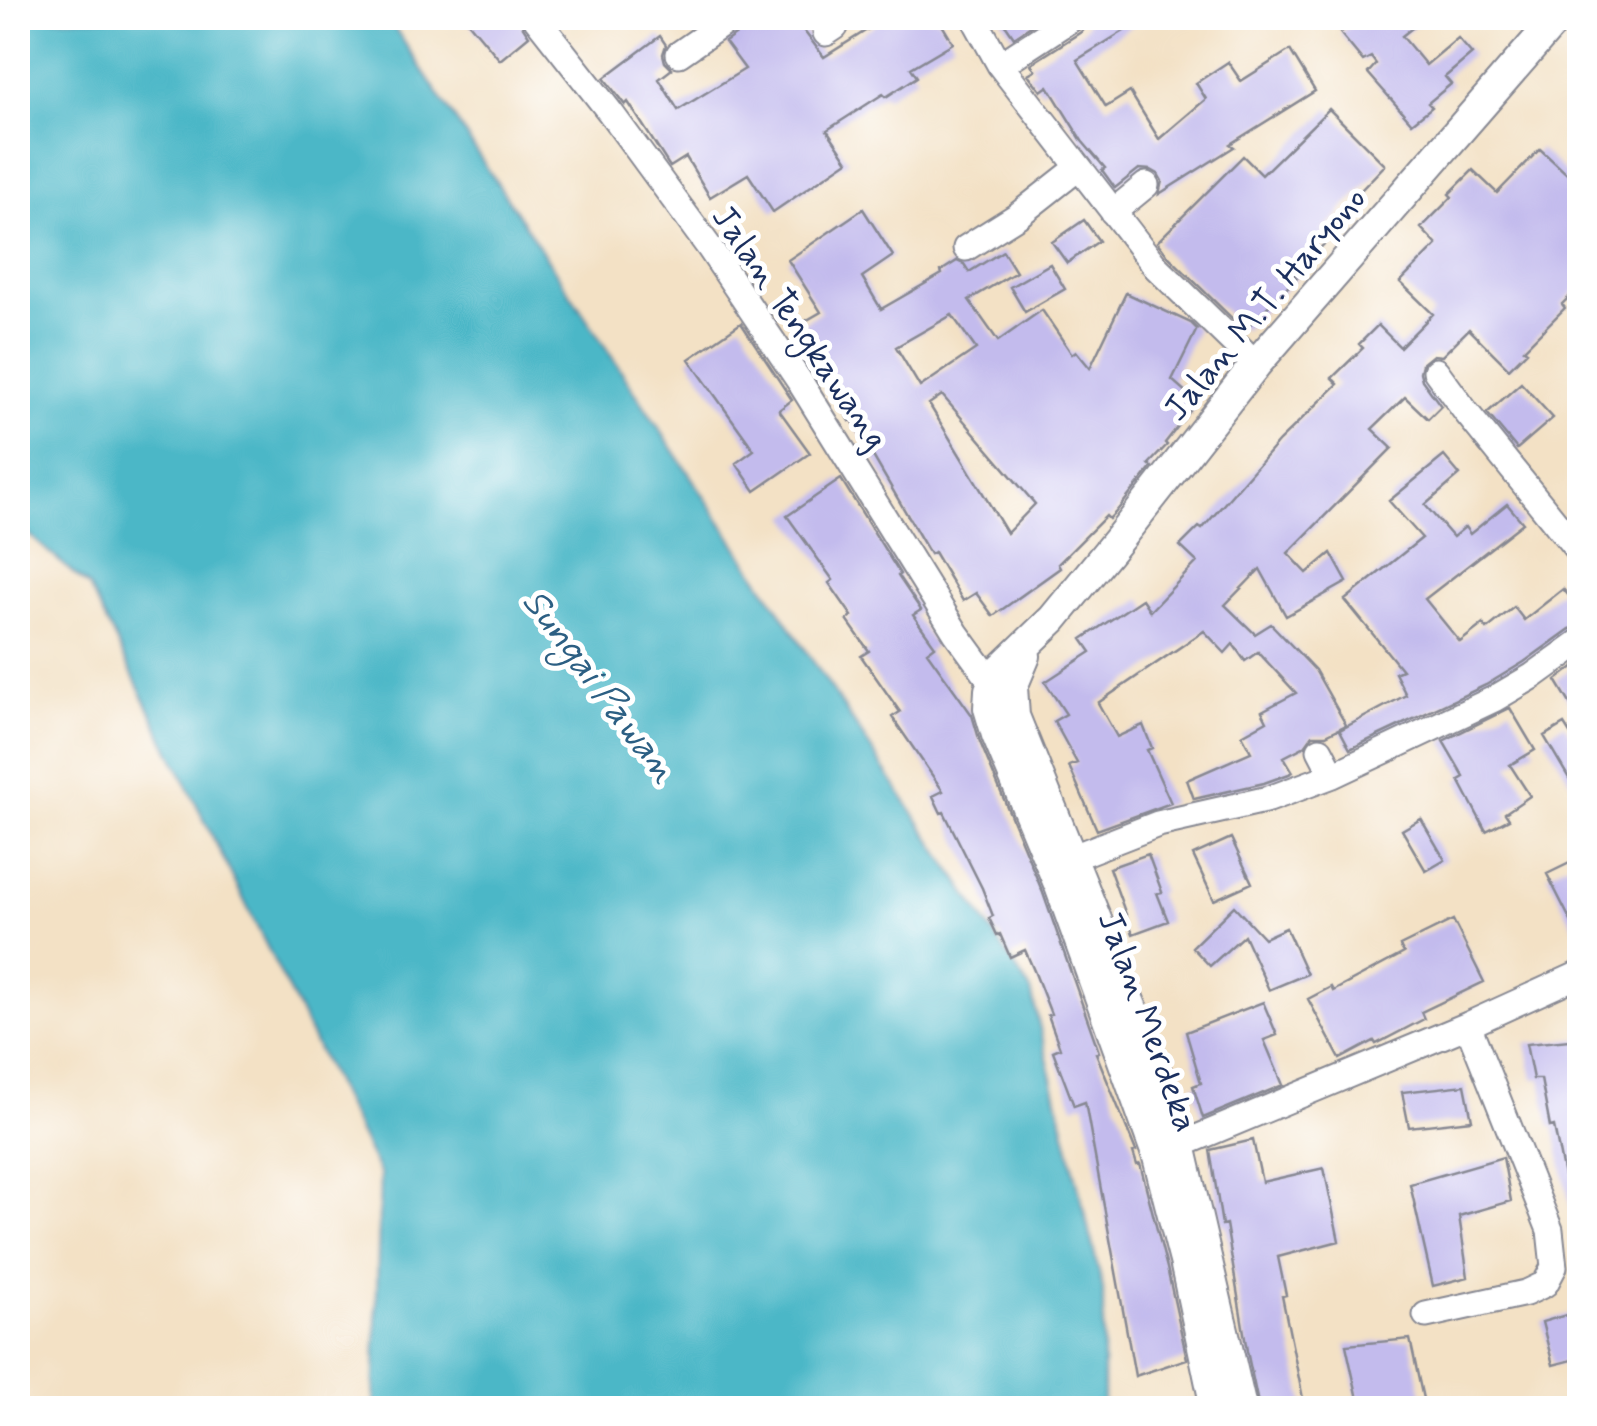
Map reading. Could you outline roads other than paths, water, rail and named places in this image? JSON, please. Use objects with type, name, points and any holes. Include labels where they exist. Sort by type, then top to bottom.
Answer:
[{"type":"main road","name":"Jalan M.T. Haryono","points":[[1002,677],[1121,536],[1256,364],[1556,18]]},
{"type":"main road","name":"Jalan Merdeka","points":[[1216,1408],[1185,1261],[1158,1158],[1067,904],[997,736],[989,708],[990,690],[1002,677],[1012,698],[1014,716],[1151,1056],[1180,1145],[1241,1408]]},
{"type":"street","name":"Jalan Tengkawang","points":[[536,18],[709,247],[800,382],[956,632],[1002,677]]},
{"type":"street","points":[[679,54],[731,18]]},
{"type":"street","points":[[974,18],[1000,64],[1156,267],[1256,364]]},
{"type":"street","points":[[1000,64],[1072,18]]},
{"type":"street","points":[[966,248],[1017,216],[1078,168]]},
{"type":"street","points":[[1113,212],[1146,185]]},
{"type":"street","points":[[1436,371],[1466,412],[1570,524],[1580,553]]},
{"type":"street","points":[[1072,858],[1158,824],[1269,798],[1333,775],[1494,699],[1580,642]]},
{"type":"street","points":[[1320,750],[1333,775]]},
{"type":"street","points":[[1180,1145],[1468,1026],[1580,974]]},
{"type":"street","points":[[1426,1315],[1526,1292],[1544,1284],[1554,1267],[1550,1230],[1468,1026]]},
{"type":"water","name":"Sungai Pawan","points":[[18,18],[388,18],[1031,991],[1103,1289],[1103,1408],[374,1408],[380,1175],[89,587],[18,525]]}]
